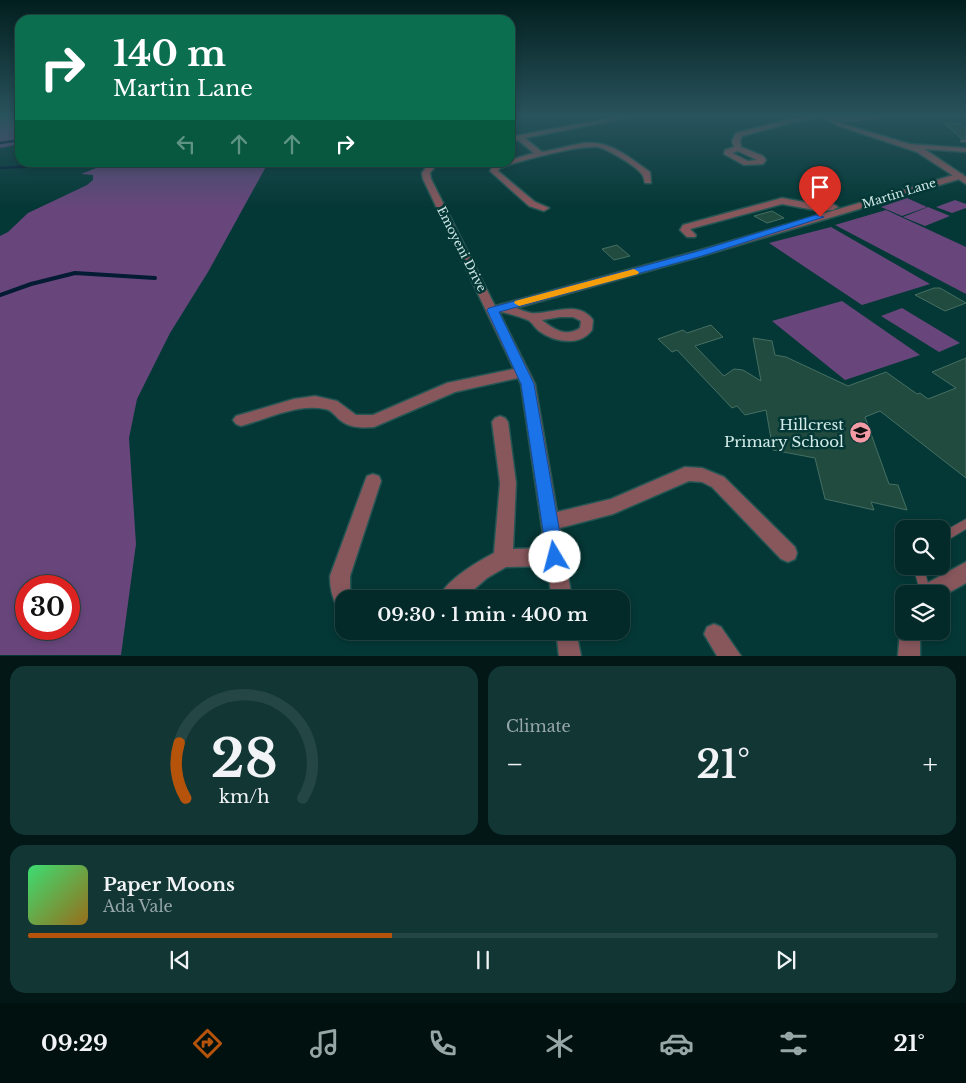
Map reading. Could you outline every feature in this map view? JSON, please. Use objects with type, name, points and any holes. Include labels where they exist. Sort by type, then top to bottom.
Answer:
[{"type":"street","points":[[529,146],[540,154]]},
{"type":"street","points":[[515,160],[589,146]]},
{"type":"street","points":[[599,146],[603,146],[647,174],[648,181]]},
{"type":"street","points":[[910,146],[966,150]]},
{"type":"street","points":[[910,146],[926,153],[963,179]]},
{"type":"street","name":"Emoyeni Drive","points":[[430,167],[426,173],[426,179],[499,309],[523,372],[529,392],[560,590]]},
{"type":"street","points":[[496,167],[494,171],[532,204],[544,208]]},
{"type":"street","name":"Martin Lane","points":[[499,309],[698,254],[854,207],[963,179]]},
{"type":"street","points":[[691,235],[685,230],[686,227],[782,201],[789,201],[821,210],[845,204],[854,207]]},
{"type":"street","points":[[499,309],[532,317]]},
{"type":"street","points":[[241,420],[302,404],[318,402],[333,405],[351,421],[362,423],[374,421],[452,387],[523,372]]},
{"type":"street","points":[[500,422],[508,472],[508,494],[502,540],[504,558]]},
{"type":"street","points":[[551,522],[614,506],[692,472],[718,482],[788,553]]},
{"type":"street","points":[[341,590],[340,576],[373,481]]},
{"type":"street","points":[[458,590],[480,571],[504,558],[555,557]]},
{"type":"street","points":[[943,585],[966,572]]},
{"type":"street","points":[[714,634],[730,656]]},
{"type":"street","points":[[567,640],[570,656]]},
{"type":"street","points":[[909,656],[910,640]]},
{"type":"lane","points":[[950,534],[966,524]]},
{"type":"shaded area","points":[[99,167],[266,167],[208,272],[170,333],[137,399],[129,438],[136,544],[121,655],[0,655],[0,236],[8,232],[28,213],[87,185],[93,180],[93,175],[81,174]]},
{"type":"shaded area","points":[[907,198],[927,207],[902,216],[881,207]]},
{"type":"shaded area","points":[[955,200],[966,204],[966,208],[952,213],[936,207]]},
{"type":"shaded area","points":[[928,207],[950,216],[925,226],[903,217]]},
{"type":"shaded area","points":[[886,210],[966,247],[966,294],[835,225]]},
{"type":"shaded area","points":[[831,227],[930,284],[862,305],[769,243]]},
{"type":"shaded area","points":[[842,301],[920,355],[845,380],[772,321]]},
{"type":"shaded area","points":[[902,308],[960,343],[939,352],[881,316]]},
{"type":"building","points":[[772,211],[784,218],[767,223],[754,216]]},
{"type":"building","points":[[617,245],[630,256],[614,260],[602,249]]},
{"type":"building","points":[[934,288],[940,288],[966,303],[945,311],[915,295]]},
{"type":"building","points":[[711,325],[723,337],[695,346],[724,376],[734,369],[743,370],[761,381],[753,338],[772,341],[775,355],[786,357],[848,386],[886,372],[917,394],[920,393],[928,399],[956,388],[932,372],[966,358],[966,478],[880,411],[865,417],[889,484],[898,485],[907,510],[871,502],[874,510],[825,499],[815,458],[773,450],[766,410],[745,415],[737,406],[732,408],[677,350],[672,352],[658,339],[683,330],[687,333]]},
{"type":"waterway","points":[[0,168],[20,167]]},
{"type":"waterway","points":[[0,295],[31,284],[75,273],[155,278]]},
{"type":"slow traffic","points":[[519,303],[565,289],[634,272]]},
{"type":"place","name":"Hillcrest Primary School","points":[[860,433]]},
{"type":"route","points":[[555,557],[528,384],[493,310],[698,254],[820,217]]}]
